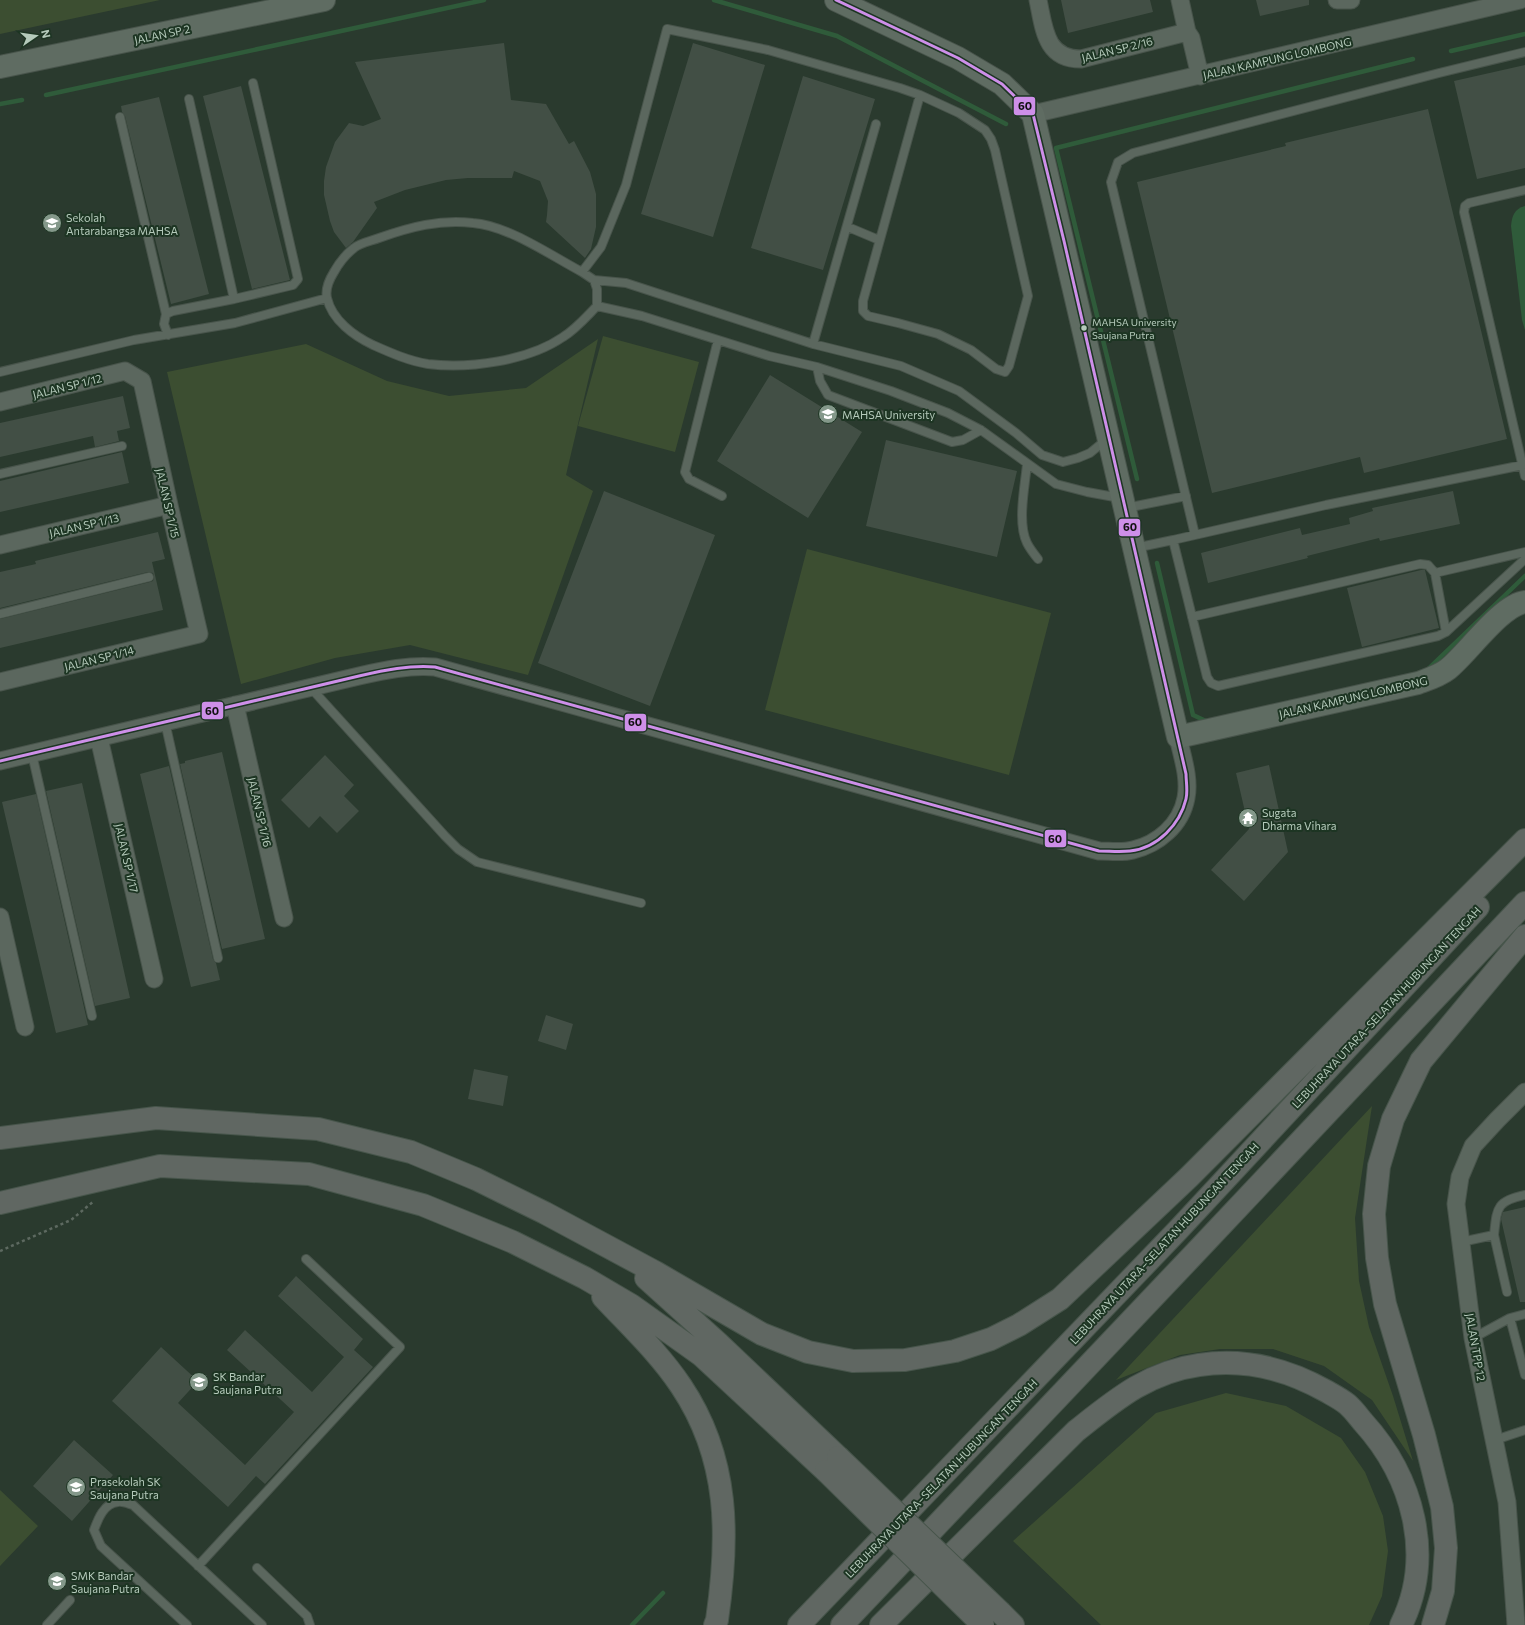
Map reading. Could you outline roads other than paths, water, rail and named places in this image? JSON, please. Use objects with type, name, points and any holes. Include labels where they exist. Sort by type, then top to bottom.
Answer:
[{"type":"highway","points":[[0,1138],[156,1118],[318,1129],[411,1152],[476,1179],[545,1213],[654,1272],[762,1334],[808,1352],[853,1361],[905,1360],[956,1352],[991,1339],[1019,1325],[1060,1299],[1189,1177],[1525,840]]},
{"type":"highway","name":"LEBUHRAYA UTARA–SELATAN HUBUNGAN TENGAH","points":[[799,1625],[1178,1230],[1525,857]]},
{"type":"highway","points":[[842,1625],[1525,903]]},
{"type":"highway","points":[[1433,1625],[1443,1591],[1446,1548],[1442,1507],[1424,1435],[1383,1296],[1377,1258],[1374,1214],[1379,1166],[1393,1119],[1421,1061],[1525,936]]},
{"type":"highway","points":[[0,1202],[160,1166],[309,1174],[423,1205],[513,1242],[585,1278],[631,1305],[702,1355],[832,1464],[999,1621]]},
{"type":"highway","points":[[621,1255],[719,1344],[832,1464]]},
{"type":"highway","points":[[585,1278],[649,1345],[681,1386],[703,1427],[715,1460],[722,1495],[725,1534],[723,1578],[715,1625]]},
{"type":"highway","points":[[881,1625],[1076,1431],[1111,1403],[1144,1382],[1167,1372],[1199,1365],[1237,1362],[1275,1369],[1308,1381],[1346,1403],[1372,1431],[1393,1461],[1409,1496],[1416,1524],[1418,1556],[1415,1585],[1406,1615],[1401,1625]]},
{"type":"street","name":"JALAN SP 2","points":[[0,67],[324,0]]},
{"type":"street","points":[[0,761],[310,687],[393,669],[418,666],[435,667],[1099,851],[1131,851],[1150,845],[1166,834],[1178,819],[1186,798],[1186,774],[1033,114],[1002,84],[958,58],[836,0]]},
{"type":"street","name":"JALAN SP 2/16","points":[[1038,0],[1044,26],[1053,49],[1070,59],[1081,59],[1187,32]]},
{"type":"street","points":[[1180,0],[1187,32],[1191,38],[1200,76]]},
{"type":"street","points":[[1337,0],[1351,0]]},
{"type":"street","name":"JALAN KAMPUNG LOMBONG","points":[[1033,114],[1520,0]]},
{"type":"street","name":"JALAN SP 1/12","points":[[0,402],[125,371],[134,375]]},
{"type":"street","name":"JALAN SP 1/15","points":[[134,375],[142,381],[168,505],[199,634]]},
{"type":"street","name":"JALAN SP 1/13","points":[[0,545],[168,505]]},
{"type":"street","name":"JALAN KAMPUNG LOMBONG","points":[[1178,737],[1418,683],[1437,676],[1449,668],[1507,610],[1525,602]]},
{"type":"street","name":"JALAN SP 1/14","points":[[0,682],[199,634]]},
{"type":"street","name":"JALAN SP 1/16","points":[[235,705],[284,918]]},
{"type":"street","name":"JALAN SP 1/17","points":[[99,738],[154,979]]},
{"type":"street","points":[[0,917],[25,1027]]},
{"type":"street","name":"JALAN TPP 12","points":[[1516,1625],[1507,1502],[1473,1338],[1456,1204],[1460,1177],[1474,1146],[1525,1092]]},
{"type":"lane","points":[[582,272],[601,247],[626,185],[667,29],[768,50],[920,95],[959,113],[985,130],[991,139],[995,150],[1028,296],[1009,366],[1005,372],[996,370],[971,350],[938,334],[898,322],[868,316],[863,311],[863,301],[879,240],[920,95]]},
{"type":"lane","points":[[1195,535],[1111,182],[1118,162],[1133,153],[1439,72],[1525,52]]},
{"type":"lane","points":[[166,314],[173,311],[293,286],[298,279],[253,84]]},
{"type":"lane","points":[[189,99],[234,299]]},
{"type":"lane","points":[[120,117],[166,314],[164,324],[168,335]]},
{"type":"lane","points":[[813,344],[848,227],[876,124]]},
{"type":"lane","points":[[1525,190],[1469,203],[1465,206],[1464,212],[1525,476]]},
{"type":"lane","points":[[594,280],[597,289],[597,306],[562,338],[532,352],[498,362],[461,365],[428,364],[399,357],[365,342],[336,318],[327,298],[328,283],[341,260],[355,247],[407,228],[434,223],[473,223],[506,231],[594,280],[626,283],[813,344],[901,366],[959,392],[1016,432],[1042,455],[1063,462],[1090,453],[1109,438]]},
{"type":"lane","points":[[848,227],[879,240]]},
{"type":"lane","points":[[0,372],[134,340],[235,323],[327,298]]},
{"type":"lane","points":[[597,306],[642,316],[769,356],[817,367],[892,391],[948,413],[981,430],[1056,484],[1124,503],[1186,496]]},
{"type":"lane","points":[[718,340],[685,472],[689,479],[722,496]]},
{"type":"lane","points":[[817,367],[820,381],[828,395],[952,442],[963,440],[981,430]]},
{"type":"lane","points":[[0,474],[122,446]]},
{"type":"lane","points":[[1027,464],[1023,528],[1026,542],[1038,559]]},
{"type":"lane","points":[[1135,549],[1326,505],[1523,465]]},
{"type":"lane","points":[[1173,540],[1207,677],[1211,683],[1218,686],[1438,636],[1446,632],[1525,559]]},
{"type":"lane","points":[[1435,573],[1525,552]]},
{"type":"lane","points":[[1192,617],[1420,564],[1428,565],[1435,573],[1446,632]]},
{"type":"lane","points":[[0,614],[149,577]]},
{"type":"lane","points":[[310,687],[445,836],[458,849],[477,862],[641,903]]},
{"type":"lane","points":[[165,722],[218,958]]},
{"type":"lane","points":[[32,754],[92,1016]]},
{"type":"lane","points":[[1507,1292],[1494,1235],[1496,1212],[1503,1203],[1525,1195]]},
{"type":"lane","points":[[1461,1242],[1494,1235]]},
{"type":"lane","points":[[198,1566],[400,1347],[306,1260]]},
{"type":"lane","points":[[1473,1338],[1510,1318],[1525,1314]]},
{"type":"lane","points":[[1510,1318],[1525,1375]]},
{"type":"lane","points":[[1495,1440],[1525,1430]]},
{"type":"lane","points":[[187,1625],[101,1546],[94,1530],[98,1518],[108,1506],[118,1502],[133,1505],[262,1625]]},
{"type":"lane","points":[[257,1568],[307,1616],[310,1625]]},
{"type":"lane","points":[[47,1625],[70,1600]]},
{"type":"waterway","points":[[46,95],[484,0]]},
{"type":"waterway","points":[[714,0],[837,36],[1006,124]]},
{"type":"waterway","points":[[1451,51],[1525,34]]},
{"type":"waterway","points":[[1137,479],[1056,148],[1413,59]]},
{"type":"waterway","points":[[0,104],[22,100]]},
{"type":"waterway","points":[[1157,563],[1193,715],[1208,722]]},
{"type":"waterway","points":[[1427,670],[1525,576]]},
{"type":"waterway","points":[[632,1625],[663,1593]]},
{"type":"place","name":"Sekolah Antarabangsa MAHSA","points":[[52,223]]},
{"type":"place","name":"MAHSA University Saujana Putra","points":[[1084,328]]},
{"type":"place","name":"MAHSA University","points":[[828,414]]},
{"type":"place","name":"Sugata Dharma Vihara","points":[[1248,818]]},
{"type":"place","name":"SK Bandar Saujana Putra","points":[[199,1382]]},
{"type":"place","name":"Prasekolah SK Saujana Putra","points":[[76,1487]]},
{"type":"place","name":"SMK Bandar Saujana Putra","points":[[57,1581]]}]
